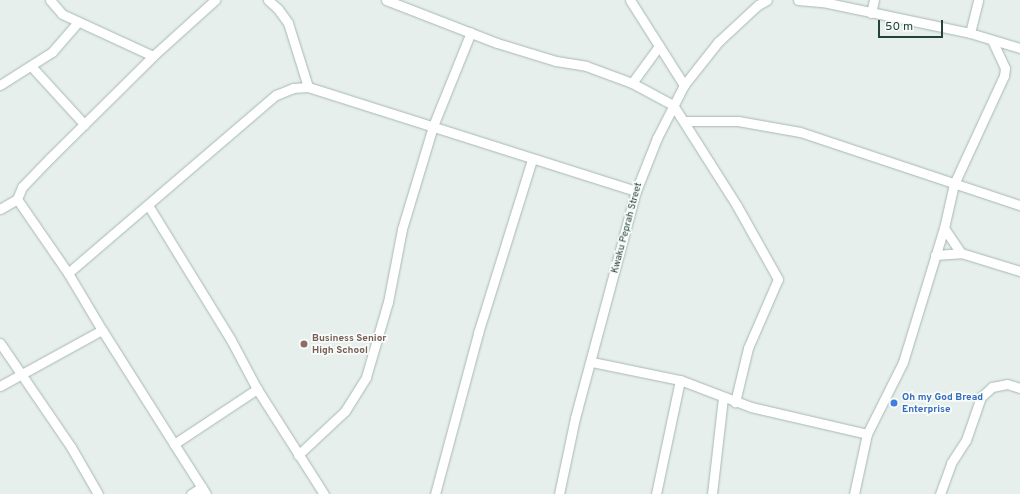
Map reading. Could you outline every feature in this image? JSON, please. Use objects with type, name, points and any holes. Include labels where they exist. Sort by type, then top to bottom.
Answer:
[{"type":"street","points":[[50,0],[62,14],[153,56]]},
{"type":"street","points":[[0,209],[17,199],[28,179],[153,56],[215,0]]},
{"type":"street","points":[[268,0],[278,9],[288,23],[308,87]]},
{"type":"street","points":[[386,0],[496,43],[556,61],[586,66],[632,83],[673,105],[685,121],[763,249],[778,280],[748,348],[735,402]]},
{"type":"street","points":[[630,0],[684,85]]},
{"type":"street","name":"Kwaku Peprah Street","points":[[559,494],[574,418],[592,362],[636,191],[673,105],[684,85],[718,42],[758,4],[767,0]]},
{"type":"street","points":[[798,0],[970,33],[1020,48]]},
{"type":"street","points":[[871,13],[874,0]]},
{"type":"street","points":[[970,33],[978,0]]},
{"type":"street","points":[[0,85],[52,52],[78,22]]},
{"type":"street","points":[[298,455],[345,411],[366,377],[388,302],[402,229],[433,126],[471,32]]},
{"type":"street","points":[[854,494],[867,434],[903,362],[944,228],[954,184],[1004,76],[1005,68],[992,40]]},
{"type":"street","points":[[632,83],[659,46]]},
{"type":"street","points":[[31,66],[84,124]]},
{"type":"street","points":[[68,273],[276,95],[285,89],[308,87],[433,126],[532,160],[636,191]]},
{"type":"street","points":[[685,121],[738,121],[800,132],[886,159],[954,184],[1020,205]]},
{"type":"street","points":[[435,494],[478,333],[532,160]]},
{"type":"street","points":[[17,199],[68,273],[102,330],[204,491],[191,494]]},
{"type":"street","points":[[148,205],[231,340],[257,389],[324,494]]},
{"type":"street","points":[[944,228],[962,253]]},
{"type":"street","points":[[935,255],[962,253],[1020,271]]},
{"type":"street","points":[[0,386],[20,373],[102,330]]},
{"type":"street","points":[[0,343],[71,447],[98,494]]},
{"type":"street","points":[[592,362],[680,380],[735,402],[867,434]]},
{"type":"street","points":[[656,494],[680,380]]},
{"type":"street","points":[[940,494],[951,463],[966,440],[981,397],[992,387],[1007,384],[1020,388]]},
{"type":"street","points":[[174,444],[257,389]]},
{"type":"street","points":[[712,494],[723,398]]},
{"type":"place","name":"Business Senior High School","points":[[304,344]]},
{"type":"place","name":"Oh my God Bread Enterprise","points":[[894,403]]}]
